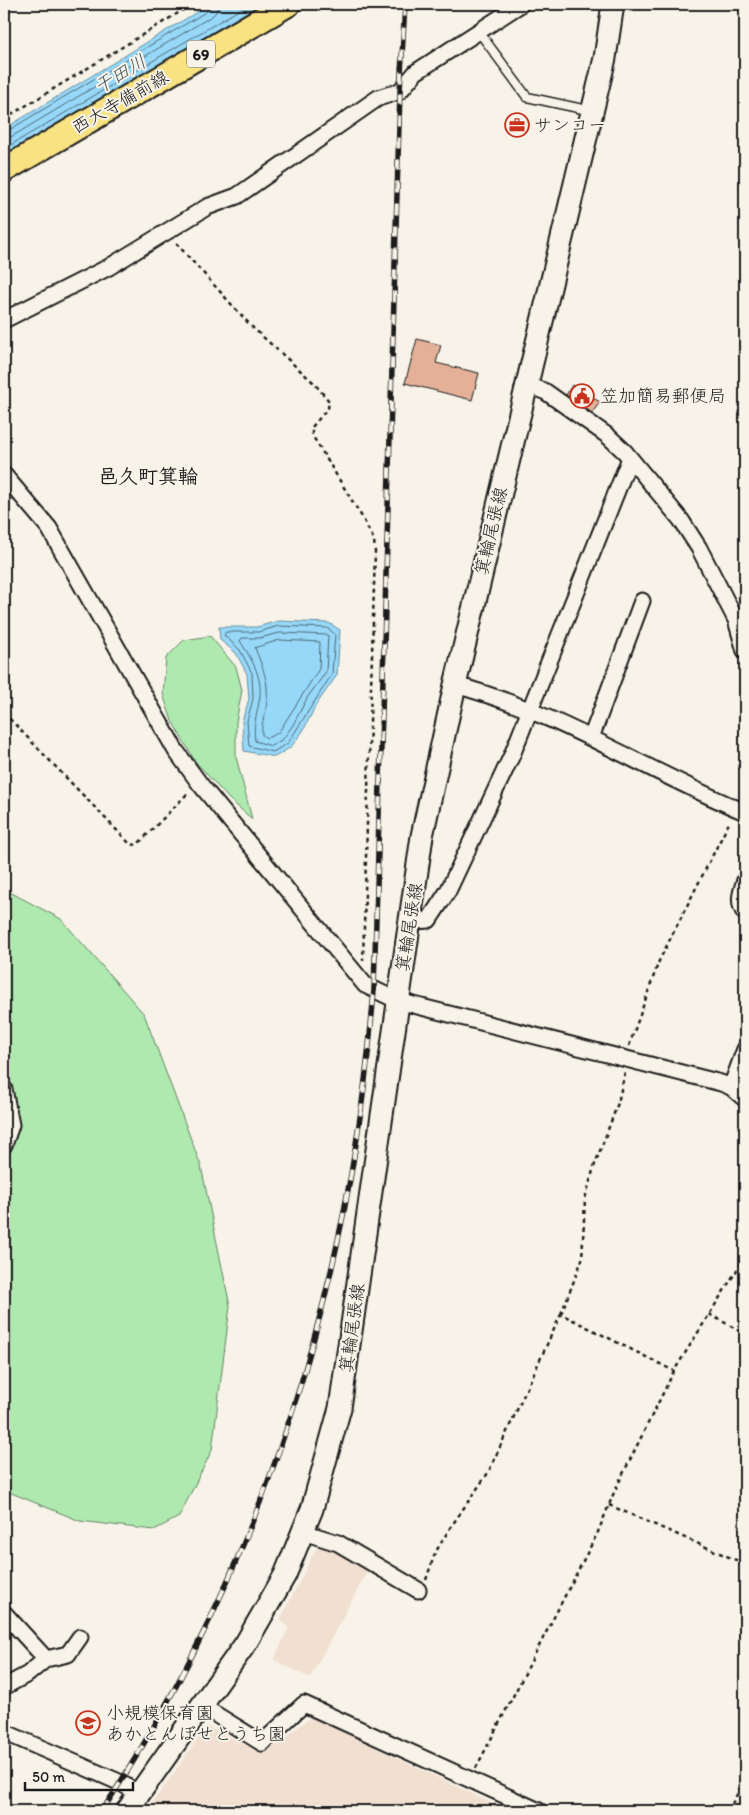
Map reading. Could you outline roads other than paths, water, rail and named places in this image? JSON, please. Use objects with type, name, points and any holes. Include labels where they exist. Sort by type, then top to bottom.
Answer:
[{"type":"main road","name":"西大寺備前線","points":[[4,170],[288,4]]},
{"type":"main road","name":"箕輪尾張線","points":[[127,1811],[246,1643],[285,1575],[312,1509],[340,1408],[422,836],[455,685],[592,111],[604,58],[613,4]]},
{"type":"street","points":[[4,320],[109,267],[207,207],[237,196],[378,98],[400,91],[416,72],[521,4]]},
{"type":"street","points":[[526,384],[546,392],[608,436],[630,458],[681,520],[736,620],[745,651]]},
{"type":"street","points":[[410,919],[416,921],[428,920],[448,891],[512,755],[630,458]]},
{"type":"street","points":[[4,474],[49,528],[176,751],[200,784],[365,985],[398,1001],[731,1087],[745,1099]]},
{"type":"street","points":[[591,738],[642,601]]},
{"type":"street","points":[[455,685],[530,711],[741,810]]},
{"type":"street","points":[[745,880],[740,895],[741,908],[745,913]]},
{"type":"street","points":[[731,1087],[745,1049]]},
{"type":"street","points":[[4,1089],[11,1125],[4,1145]]},
{"type":"street","points":[[303,1532],[338,1543],[418,1590]]},
{"type":"street","points":[[4,1613],[46,1659]]},
{"type":"street","points":[[4,1688],[28,1674],[46,1659],[68,1654],[80,1637]]},
{"type":"street","points":[[202,1706],[262,1744],[304,1704],[539,1811]]},
{"type":"street","points":[[4,1732],[121,1783],[139,1794]]},
{"type":"lane","points":[[478,32],[527,97],[592,111]]},
{"type":"water","name":"干田川","points":[[210,4],[271,4],[4,162],[4,129]]},
{"type":"water","points":[[278,621],[329,623],[340,630],[337,675],[316,705],[303,731],[291,747],[275,757],[244,751],[242,721],[249,699],[247,674],[236,653],[220,640],[219,627],[257,627]]},
{"type":"railway","points":[[102,1811],[159,1717],[209,1620],[253,1520],[290,1418],[321,1313],[345,1207],[363,1099],[374,990],[400,91],[405,4]]},
{"type":"place","name":"サンコー","points":[[517,125]]},
{"type":"place","name":"笠加簡易郵便局","points":[[582,396]]},
{"type":"place","name":"小規模保育園 あかとんぼせとうち園","points":[[88,1723]]},
{"type":"district","name":"邑久町箕輪","points":[[148,476]]}]
